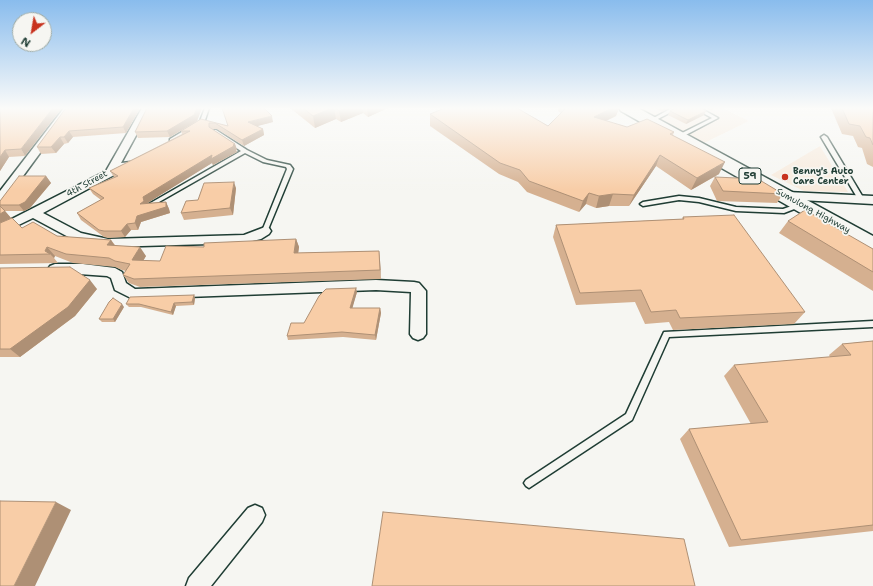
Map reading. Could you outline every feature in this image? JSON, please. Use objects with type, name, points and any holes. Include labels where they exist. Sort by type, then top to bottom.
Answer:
[{"type":"main road","name":"Sumulong Highway","points":[[675,135],[787,196],[873,245]]},
{"type":"street","points":[[0,198],[48,135]]},
{"type":"street","name":"4th Street","points":[[0,230],[110,173],[131,135]]},
{"type":"street","points":[[110,173],[136,160]]},
{"type":"street","points":[[787,196],[867,200]]},
{"type":"street","points":[[34,213],[78,236],[108,243],[244,239],[257,236],[265,231]]},
{"type":"street","points":[[38,270],[84,269],[110,271],[117,275],[120,286],[133,294],[376,285],[414,287],[419,291],[418,334]]},
{"type":"street","points":[[197,586],[255,515]]},
{"type":"lane","points":[[165,144],[180,135]]},
{"type":"lane","points":[[221,135],[265,161],[288,166],[290,169],[265,231]]},
{"type":"lane","points":[[824,137],[867,200]]},
{"type":"lane","points":[[150,205],[246,151]]},
{"type":"lane","points":[[643,204],[658,203],[679,198],[699,200],[736,209],[784,211],[802,205]]},
{"type":"lane","points":[[529,483],[629,417],[667,334],[873,324]]},
{"type":"shaded area","points":[[690,135],[720,135],[704,143]]},
{"type":"shaded area","points":[[820,146],[848,192],[804,191],[771,175]]},
{"type":"building","points":[[0,135],[32,135],[21,149],[5,150],[0,157]]},
{"type":"building","points":[[46,135],[65,135],[60,137],[51,147],[37,147]]},
{"type":"building","points":[[181,135],[222,135],[235,144],[211,159],[212,155],[143,197],[144,201],[140,204],[166,202],[166,207],[137,216],[135,223],[127,224],[121,231],[99,230],[77,213],[104,198],[89,188],[118,176],[110,171]]},
{"type":"building","points":[[235,135],[251,135],[242,140]]},
{"type":"building","points":[[460,135],[673,135],[725,162],[697,178],[660,155],[634,195],[613,194],[599,196],[589,193],[583,201],[529,181],[520,170],[500,163]]},
{"type":"building","points":[[865,135],[873,135],[873,145],[870,138]]},
{"type":"building","points":[[19,176],[46,176],[25,202],[19,205],[0,205],[0,201]]},
{"type":"building","points":[[715,177],[758,179],[783,194],[723,191]]},
{"type":"building","points":[[234,182],[230,208],[181,213],[186,201],[198,200],[204,183]]},
{"type":"building","points":[[0,206],[5,211],[0,214]]},
{"type":"building","points":[[805,210],[873,249],[873,272],[788,221]]},
{"type":"building","points":[[734,215],[805,312],[680,318],[676,310],[651,312],[641,290],[580,293],[556,225],[684,219],[683,217]]},
{"type":"building","points":[[12,218],[22,228],[33,222],[57,236],[111,240],[107,245],[140,247],[132,260],[160,261],[166,246],[204,247],[204,243],[296,239],[294,253],[379,251],[380,270],[134,279],[123,275],[130,264],[115,261],[109,258],[66,254],[47,247],[45,251],[50,254],[0,255],[0,223]]},
{"type":"building","points":[[70,267],[90,280],[68,307],[10,349],[0,349],[0,268]]},
{"type":"building","points":[[356,288],[350,308],[380,308],[375,335],[342,332],[287,336],[291,323],[304,323],[319,296],[326,289]]},
{"type":"building","points":[[194,295],[192,302],[174,303],[171,312],[139,304],[126,304],[130,297]]},
{"type":"building","points":[[113,298],[122,304],[113,319],[99,319],[109,302]]},
{"type":"building","points":[[873,341],[873,525],[741,540],[689,429],[768,422],[734,365],[851,355],[842,344]]},
{"type":"building","points":[[0,501],[56,502],[14,586],[0,586]]},
{"type":"building","points":[[383,512],[684,539],[695,586],[372,586]]},
{"type":"place","name":"Benny's Auto Care Center","points":[[785,177]]}]
